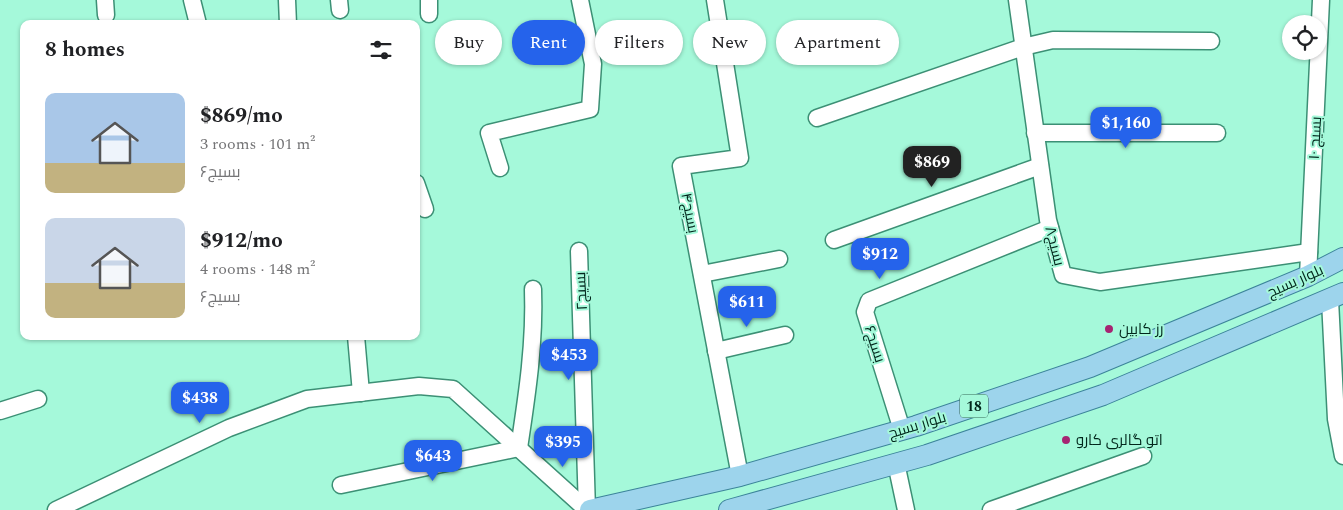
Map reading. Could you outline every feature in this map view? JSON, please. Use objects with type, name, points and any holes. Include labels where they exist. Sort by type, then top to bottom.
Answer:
[{"type":"main road","name":"بلوار بسیج","points":[[588,510],[740,476],[902,430],[1090,367],[1308,276],[1343,258]]},
{"type":"main road","name":"بلوار بسیج","points":[[729,510],[896,464],[1103,395],[1337,297]]},
{"type":"street","points":[[192,0],[197,20]]},
{"type":"street","points":[[287,0],[288,20]]},
{"type":"street","points":[[500,168],[489,133],[590,109],[593,64],[580,0]]},
{"type":"street","name":"بسیج۴","points":[[715,0],[740,158],[681,166],[740,476]]},
{"type":"street","name":"بسیج۸","points":[[1017,0],[1050,228],[1062,275],[1100,282],[1309,252]]},
{"type":"street","name":"بسیج ۱۰","points":[[1308,276],[1322,0]]},
{"type":"street","points":[[818,118],[1023,47],[1053,40],[1211,41]]},
{"type":"street","points":[[1035,133],[1218,133]]},
{"type":"street","points":[[834,240],[1040,166]]},
{"type":"street","name":"بسیج۶","points":[[902,430],[865,312],[869,301],[1050,228]]},
{"type":"street","name":"بسیج۲","points":[[579,251],[588,510]]},
{"type":"street","points":[[702,274],[779,259]]},
{"type":"street","points":[[518,448],[528,388],[534,325],[533,289]]},
{"type":"street","points":[[1337,297],[1340,424],[1343,456]]},
{"type":"street","points":[[716,351],[785,335]]},
{"type":"street","points":[[356,340],[361,393]]},
{"type":"street","points":[[56,510],[229,428],[307,400],[419,386],[453,389],[588,510]]},
{"type":"street","points":[[0,411],[38,400]]},
{"type":"street","points":[[341,485],[518,448]]},
{"type":"street","points":[[990,510],[1143,456]]},
{"type":"street","points":[[896,464],[906,510]]},
{"type":"place","name":"رز کابین","points":[[1109,329]]},
{"type":"place","name":"اتو گالری کارو","points":[[1066,440]]}]
